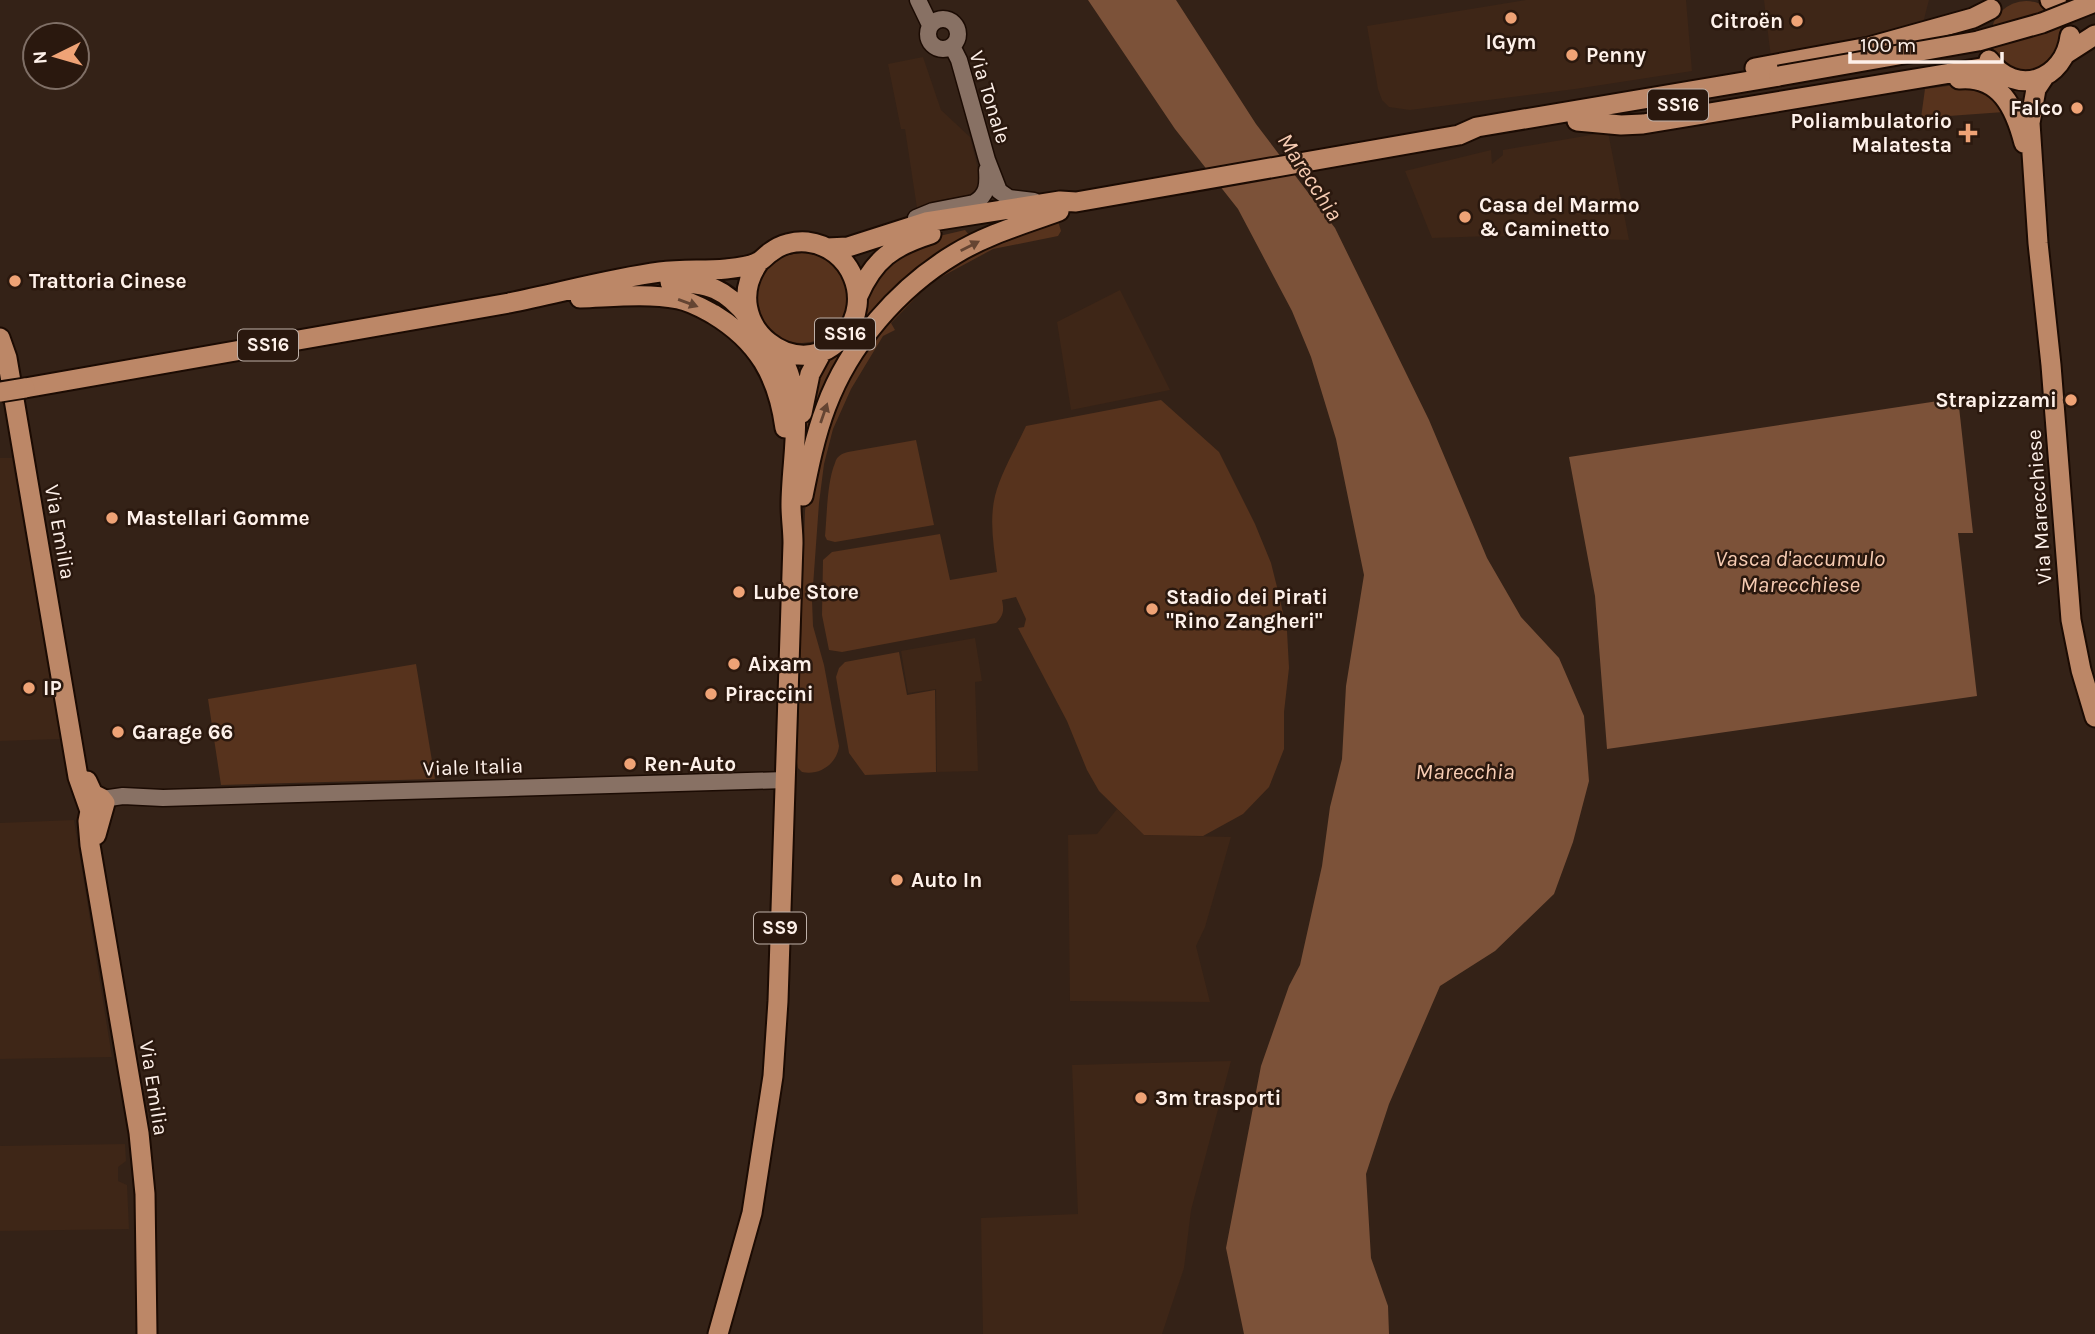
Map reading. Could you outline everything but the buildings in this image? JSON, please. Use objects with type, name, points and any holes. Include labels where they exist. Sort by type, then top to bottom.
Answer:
[{"type":"main road","points":[[1982,29],[1998,2]]},
{"type":"main road","points":[[1578,115],[1594,99],[1617,91],[1869,47],[1973,18],[1998,2]]},
{"type":"main road","name":"SS16","points":[[1779,82],[1978,41],[2042,23],[2095,2]]},
{"type":"main road","name":"SS16","points":[[510,302],[572,298],[608,289],[663,282],[694,282],[719,290],[735,300],[750,318],[755,329],[775,348],[798,354],[823,351],[850,327],[866,277],[878,261],[910,241],[1059,206],[1459,135],[1477,127],[1578,115],[1980,52],[2045,36],[2095,16]]},
{"type":"main road","points":[[1578,115],[1621,125],[1643,124],[1991,63],[2013,79],[2030,80],[2044,77],[2057,67],[2068,44],[2095,35]]},
{"type":"main road","name":"Via Marecchiese","points":[[2044,77],[2036,89],[2030,123],[2034,178],[2070,620],[2095,717]]},
{"type":"main road","points":[[1857,88],[1967,78],[1978,78],[1990,83],[2001,92],[2013,111],[2034,178]]},
{"type":"main road","name":"Via Marecchiese","points":[[2013,79],[2030,123]]},
{"type":"main road","name":"SS16","points":[[0,392],[510,302],[660,272],[723,270],[759,262],[769,252],[792,243],[805,242],[827,248],[848,247],[926,222],[1059,206]]},
{"type":"main road","points":[[796,504],[830,397],[856,349],[886,310],[924,276],[956,254],[1059,206]]},
{"type":"main road","name":"SS16","points":[[827,248],[843,259],[851,271],[858,296]]},
{"type":"main road","points":[[750,318],[746,292],[751,275],[759,262]]},
{"type":"main road","points":[[572,298],[641,296],[681,299],[728,323],[749,341],[768,368],[775,385],[783,413],[796,504]]},
{"type":"main road","name":"Via Emilia","points":[[1,342],[7,358],[77,769],[83,796],[97,805],[88,821],[139,1133],[145,1194],[147,1334]]},
{"type":"main road","name":"SS9","points":[[775,348],[790,373],[794,397],[796,504]]},
{"type":"main road","name":"SS9","points":[[718,1334],[752,1213],[773,1076],[778,1001],[793,543],[805,392],[810,374],[823,351]]},
{"type":"street","name":"Via Tonale","points":[[918,0],[930,25],[942,19],[954,24],[958,33],[952,46],[959,60],[987,160],[999,191],[1003,195],[1059,206]]},
{"type":"street","name":"Via Tonale","points":[[900,230],[913,219],[933,211],[980,200],[988,188],[987,160]]},
{"type":"street","name":"Viale Italia","points":[[97,805],[163,798],[785,780]]},
{"type":"shaded area","points":[[1526,0],[1686,0],[1692,71],[1410,110],[1389,107],[1382,100],[1367,26]]},
{"type":"shaded area","points":[[1764,0],[1929,0],[1923,23],[1849,45],[1771,58]]},
{"type":"shaded area","points":[[2026,1],[2051,11],[2061,36],[2051,61],[2026,71],[2001,61],[1991,36],[2001,11]]},
{"type":"shaded area","points":[[923,57],[941,110],[970,137],[981,181],[980,190],[968,199],[917,208],[905,129],[901,129],[888,64]]},
{"type":"shaded area","points":[[1963,84],[1991,94],[2004,112],[1921,118],[1925,89]]},
{"type":"shaded area","points":[[1608,132],[1629,240],[1493,236],[1432,238],[1405,171],[1491,150],[1492,164],[1503,155],[1503,150]]},
{"type":"shaded area","points":[[1058,221],[1061,231],[1058,236],[993,249],[930,283],[891,323],[895,330],[883,336],[851,389],[833,429],[824,464],[812,600],[813,626],[824,665],[839,746],[835,758],[826,767],[815,772],[802,772],[797,762],[805,511],[809,478],[826,411],[879,325],[958,257]]},
{"type":"shaded area","points":[[965,230],[970,236],[914,276],[807,438],[805,437],[809,389],[870,278],[918,241]]},
{"type":"shaded area","points":[[802,253],[819,257],[834,266],[843,281],[847,298],[843,315],[834,330],[819,339],[802,343],[785,339],[770,330],[761,315],[757,298],[761,281],[770,266],[785,257]]},
{"type":"shaded area","points":[[1120,290],[1170,390],[1071,410],[1057,322]]},
{"type":"shaded area","name":"Stadio dei Pirati \"Rino Zangheri\"","points":[[1161,400],[1219,452],[1271,563],[1287,631],[1289,668],[1284,712],[1284,749],[1269,787],[1243,814],[1203,836],[1144,835],[1099,791],[1087,770],[1067,721],[1018,628],[1024,627],[1026,619],[1016,597],[1002,600],[1003,612],[996,623],[842,652],[829,650],[822,615],[823,560],[832,552],[940,534],[950,580],[997,572],[993,544],[993,505],[1005,469],[1026,426]]},
{"type":"shaded area","points":[[916,440],[934,525],[835,542],[827,540],[825,536],[829,489],[838,457],[848,452]]},
{"type":"shaded area","points":[[0,458],[12,458],[60,739],[0,741]]},
{"type":"shaded area","points":[[975,638],[982,681],[975,682],[978,771],[937,772],[936,689],[908,693],[901,651]]},
{"type":"shaded area","points":[[899,652],[907,695],[935,690],[936,772],[865,775],[849,753],[836,677],[845,662]]},
{"type":"shaded area","points":[[416,664],[435,779],[221,785],[208,699]]},
{"type":"shaded area","points":[[1117,809],[1144,835],[1231,837],[1205,927],[1196,946],[1210,1002],[1070,1001],[1068,835],[1097,834]]},
{"type":"shaded area","points":[[74,820],[112,1057],[0,1059],[0,823]]},
{"type":"shaded area","points":[[1231,1061],[1191,1210],[1184,1268],[1162,1334],[983,1334],[981,1218],[1078,1214],[1072,1065]]},
{"type":"shaded area","points":[[125,1144],[126,1161],[118,1167],[118,1181],[127,1185],[129,1229],[0,1231],[0,1146]]},
{"type":"water","name":"Marecchia","points":[[1088,0],[1176,0],[1256,124],[1335,228],[1429,420],[1487,558],[1521,617],[1559,658],[1584,716],[1589,781],[1573,842],[1554,894],[1495,951],[1440,986],[1389,1104],[1366,1174],[1371,1258],[1388,1306],[1389,1334],[1244,1334],[1226,1248],[1261,1066],[1289,986],[1300,965],[1322,866],[1330,807],[1342,759],[1346,686],[1364,575],[1336,439],[1311,357],[1292,311],[1238,209],[1175,129]]},
{"type":"water","name":"Vasca d'accumulo Marecchiese","points":[[1958,398],[1973,533],[1958,533],[1977,696],[1607,749],[1595,596],[1569,457]]},
{"type":"place","name":"IGym","points":[[1511,18]]},
{"type":"place","name":"Citroën","points":[[1797,21]]},
{"type":"place","name":"Penny","points":[[1572,55]]},
{"type":"place","name":"Falco","points":[[2077,108]]},
{"type":"place","name":"Poliambulatorio Malatesta","points":[[1968,133]]},
{"type":"place","name":"Casa del Marmo & Caminetto","points":[[1465,217]]},
{"type":"place","name":"Trattoria Cinese","points":[[15,281]]},
{"type":"place","name":"Strapizzami","points":[[2071,400]]},
{"type":"place","name":"Mastellari Gomme","points":[[112,518]]},
{"type":"place","name":"Lube Store","points":[[739,592]]},
{"type":"place","name":"Stadio dei Pirati \"Rino Zangheri\"","points":[[1152,609]]},
{"type":"place","name":"Aixam","points":[[734,664]]},
{"type":"place","name":"IP","points":[[29,688]]},
{"type":"place","name":"Piraccini","points":[[711,694]]},
{"type":"place","name":"Garage 66","points":[[118,732]]},
{"type":"place","name":"Ren-Auto","points":[[630,764]]},
{"type":"place","name":"Auto In","points":[[897,880]]},
{"type":"place","name":"3m trasporti","points":[[1141,1098]]}]
